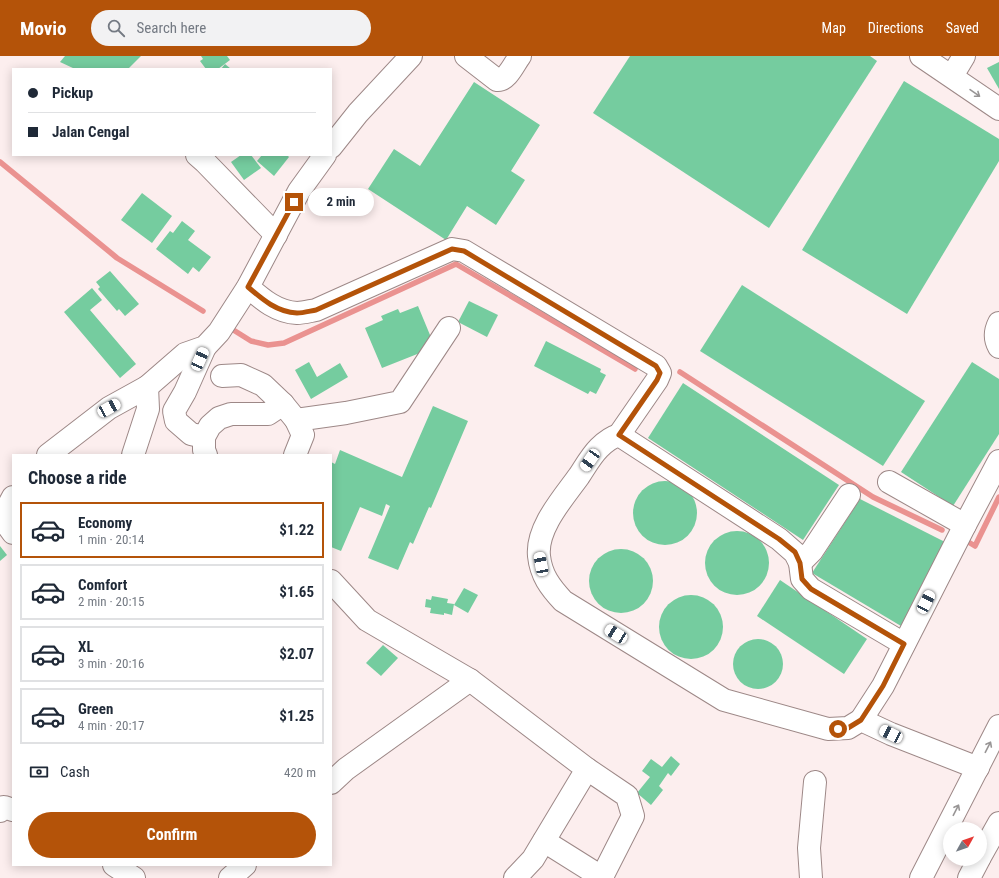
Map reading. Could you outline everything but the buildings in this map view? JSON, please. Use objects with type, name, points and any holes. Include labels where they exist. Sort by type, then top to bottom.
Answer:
[{"type":"main road","points":[[332,146],[358,113],[411,56]]},
{"type":"main road","points":[[466,56],[497,80],[505,78],[520,56]]},
{"type":"main road","points":[[921,56],[999,109]]},
{"type":"main road","points":[[952,76],[964,56]]},
{"type":"main road","points":[[198,156],[276,235]]},
{"type":"main road","points":[[324,156],[299,191],[248,287],[223,325],[205,347],[185,392],[174,411],[176,421],[205,446],[210,426],[220,418],[231,414],[268,414],[290,412],[346,413],[400,402],[449,328]]},
{"type":"main road","points":[[248,287],[264,301],[281,310],[298,313],[316,310],[452,249],[464,251],[656,366],[660,373],[657,380],[619,435],[613,437],[598,448],[550,516],[540,541],[539,555],[542,573],[551,588],[563,601],[724,700],[828,730],[848,728],[861,720],[883,686],[999,461]]},
{"type":"main road","points":[[999,323],[995,330],[996,341],[999,347]]},
{"type":"main road","points":[[49,454],[109,408],[147,387],[185,354],[205,347]]},
{"type":"main road","points":[[222,376],[241,375],[263,385],[290,412],[303,436],[295,454]]},
{"type":"main road","points":[[133,454],[148,409],[147,387]]},
{"type":"main road","points":[[619,435],[779,539],[795,552],[800,563],[802,579],[811,589],[904,644]]},
{"type":"main road","points":[[889,482],[965,525]]},
{"type":"main road","points":[[800,563],[812,551],[849,496]]},
{"type":"main road","points":[[5,524],[12,500]]},
{"type":"main road","points":[[332,582],[367,620],[470,680],[587,769],[627,796],[633,816],[602,878],[544,841]]},
{"type":"main road","points":[[332,783],[346,769],[470,680]]},
{"type":"main road","points":[[861,720],[891,734],[978,768]]},
{"type":"main road","points":[[921,878],[999,726]]},
{"type":"main road","points":[[515,878],[533,859],[587,769]]},
{"type":"main road","points":[[811,878],[809,848],[815,782]]},
{"type":"main road","points":[[0,811],[4,807],[12,810]]},
{"type":"main road","points":[[987,844],[999,823]]},
{"type":"main road","points":[[116,866],[134,878]]},
{"type":"main road","points":[[230,878],[244,866]]},
{"type":"main road","points":[[969,878],[975,866]]},
{"type":"waterway","points":[[0,162],[117,258],[203,311]]},
{"type":"waterway","points":[[235,331],[251,341],[268,345],[284,343],[456,264],[635,369]]},
{"type":"waterway","points":[[680,372],[873,497],[942,530]]},
{"type":"waterway","points":[[970,543],[975,546],[999,497]]},
{"type":"route","points":[[294,202],[248,287],[264,301],[281,310],[298,313],[316,310],[452,249],[464,251],[656,366],[660,373],[657,380],[619,435],[779,539],[795,552],[800,563],[802,579],[811,589],[904,644],[883,686],[861,720],[848,728],[838,729]]}]
